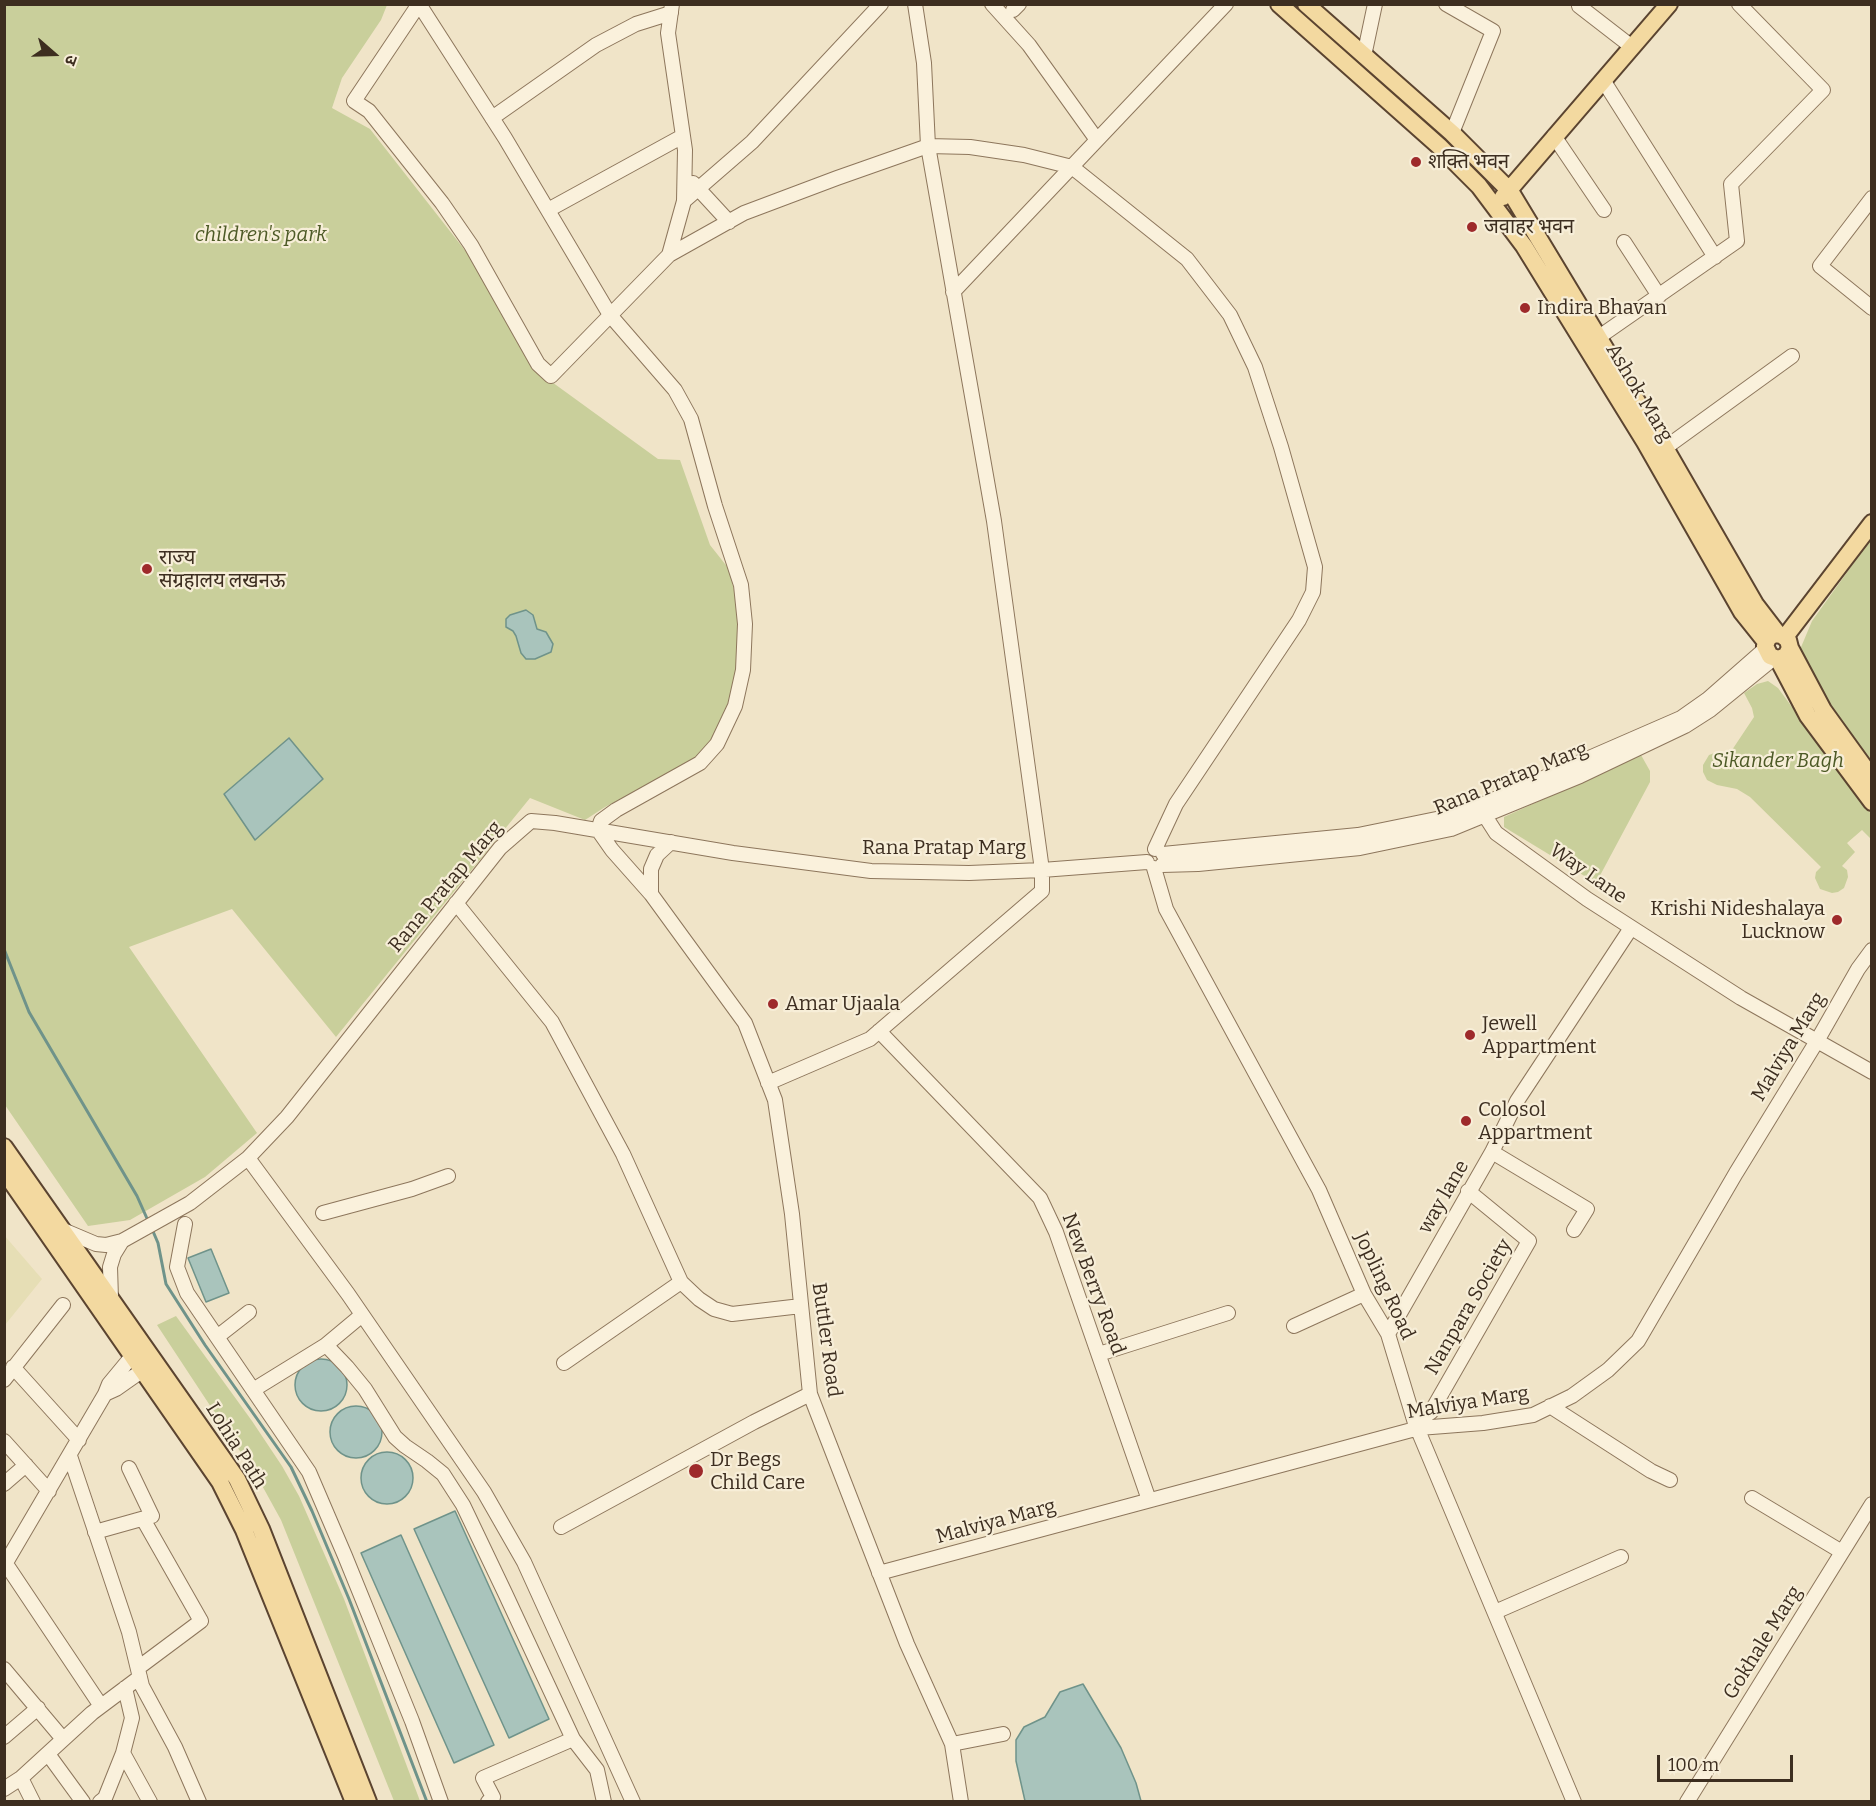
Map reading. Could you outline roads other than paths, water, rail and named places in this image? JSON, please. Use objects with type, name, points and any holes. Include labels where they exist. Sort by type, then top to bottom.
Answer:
[{"type":"main road","name":"Ashok Marg","points":[[1279,4],[1439,146],[1479,186],[1524,246],[1607,380],[1742,612],[1777,647],[1872,778]]},
{"type":"main road","name":"Ashok Marg","points":[[1306,4],[1452,133],[1510,191],[1665,448],[1755,604],[1808,716],[1872,802]]},
{"type":"main road","points":[[1493,206],[1510,191],[1554,136],[1669,4]]},
{"type":"main road","name":"Rana Pratap Marg","points":[[1777,647],[1872,523]]},
{"type":"main road","name":"Lohia Path","points":[[4,1147],[237,1479],[261,1529],[368,1802]]},
{"type":"main road","name":"Lohia Path","points":[[4,1170],[220,1482],[244,1530],[354,1802]]},
{"type":"street","points":[[684,201],[752,142],[881,4]]},
{"type":"street","points":[[768,1083],[870,1039],[1042,891],[1042,870],[994,521],[928,147],[924,63],[915,4]]},
{"type":"street","points":[[992,4],[1029,45],[1097,140]]},
{"type":"street","points":[[953,292],[1226,4]]},
{"type":"street","points":[[1364,56],[1376,4]]},
{"type":"street","points":[[1446,4],[1493,31],[1452,133]]},
{"type":"street","points":[[1599,338],[1737,241],[1731,184],[1823,90],[1739,4]]},
{"type":"street","points":[[598,830],[602,821],[615,810],[700,763],[717,744],[735,706],[742,670],[745,624],[741,585],[715,506],[692,419],[675,390],[610,315],[492,118],[419,5],[354,101],[369,111],[442,203],[471,245],[538,364],[551,376],[610,315],[669,255],[744,213],[928,147],[970,147],[992,150],[1072,167],[1186,259],[1230,315],[1255,368],[1281,447],[1315,567],[1312,592],[1299,620],[1176,804],[1156,860]]},
{"type":"street","points":[[1579,6],[1632,47]]},
{"type":"street","points":[[492,118],[596,45],[671,9]]},
{"type":"street","points":[[669,255],[684,201],[685,172],[683,136],[668,33],[671,9]]},
{"type":"street","points":[[1603,80],[1715,257]]},
{"type":"street","points":[[548,210],[683,136]]},
{"type":"street","points":[[1554,136],[1604,210]]},
{"type":"street","points":[[685,172],[698,190],[729,222]]},
{"type":"street","points":[[1872,198],[1820,266],[1872,308]]},
{"type":"street","points":[[1624,242],[1659,296]]},
{"type":"street","points":[[1665,448],[1792,356]]},
{"type":"street","name":"Rana Pratap Marg","points":[[125,1239],[189,1203],[248,1158],[287,1117],[500,848],[531,821],[871,871],[969,873],[1042,870],[1156,860],[1358,835],[1481,811],[1580,776],[1685,726],[1710,710],[1777,647]]},
{"type":"street","name":"Way Lane","points":[[1481,811],[1496,833],[1587,899],[1741,998],[1872,1072]]},
{"type":"street","name":"Buttler Road","points":[[598,830],[612,850],[651,894],[745,1023],[775,1100],[789,1193],[810,1394],[907,1644],[952,1744],[961,1802]]},
{"type":"street","points":[[651,894],[651,869],[657,855],[671,843]]},
{"type":"street","name":"Jopling Road","points":[[1156,860],[1166,909],[1319,1190],[1364,1294],[1388,1334],[1417,1426],[1575,1802]]},
{"type":"street","points":[[456,903],[552,1022],[623,1154],[681,1282],[714,1309],[732,1314],[801,1306]]},
{"type":"street","name":"way lane","points":[[1388,1334],[1492,1152],[1517,1101],[1631,928]]},
{"type":"street","name":"Malviya Marg","points":[[879,1573],[1417,1426],[1483,1424],[1533,1415],[1572,1396],[1608,1370],[1638,1341],[1817,1041],[1857,969],[1872,950]]},
{"type":"street","name":"New Berry Road","points":[[879,1031],[1040,1198],[1056,1232],[1149,1500]]},
{"type":"street","points":[[1492,1152],[1587,1209],[1574,1230]]},
{"type":"street","points":[[248,1158],[362,1315],[484,1492],[524,1562],[633,1802]]},
{"type":"street","points":[[323,1214],[412,1189],[448,1176]]},
{"type":"street","name":"Nanpara Society","points":[[1417,1426],[1431,1412],[1529,1241],[1468,1191]]},
{"type":"street","points":[[185,1224],[177,1267],[187,1293],[309,1472],[412,1721],[441,1802]]},
{"type":"street","points":[[63,1230],[96,1244],[106,1245],[125,1239]]},
{"type":"street","points":[[111,1298],[110,1267],[114,1254],[125,1239]]},
{"type":"street","points":[[564,1363],[681,1282]]},
{"type":"street","points":[[1294,1326],[1364,1294]]},
{"type":"street","points":[[4,1380],[63,1305]]},
{"type":"street","points":[[217,1337],[249,1312]]},
{"type":"street","points":[[1099,1354],[1228,1313]]},
{"type":"street","points":[[253,1390],[326,1345],[362,1315]]},
{"type":"street","points":[[326,1345],[365,1389],[396,1437],[442,1474],[463,1505],[573,1739],[597,1770],[604,1802]]},
{"type":"street","points":[[101,1706],[5,1565],[50,1491],[109,1384],[133,1355]]},
{"type":"street","points":[[13,1367],[79,1440]]},
{"type":"street","points":[[105,1394],[143,1370]]},
{"type":"street","points":[[561,1527],[744,1427],[810,1394]]},
{"type":"street","points":[[1550,1406],[1651,1471],[1670,1480]]},
{"type":"street","points":[[4,1441],[50,1491]]},
{"type":"street","points":[[70,1456],[129,1632],[142,1686],[175,1747],[199,1802]]},
{"type":"street","points":[[4,1484],[26,1465]]},
{"type":"street","points":[[95,1532],[152,1516],[129,1468]]},
{"type":"street","points":[[1752,1498],[1842,1552]]},
{"type":"street","name":"Gokhale Marg","points":[[1687,1802],[1872,1504]]},
{"type":"street","points":[[4,1789],[21,1778],[201,1621],[143,1519]]},
{"type":"street","points":[[1495,1612],[1621,1557]]},
{"type":"street","points":[[4,1669],[63,1739]]},
{"type":"street","points":[[100,1802],[105,1798],[123,1753],[132,1718],[125,1688]]},
{"type":"street","points":[[4,1737],[38,1708]]},
{"type":"street","points":[[952,1744],[1003,1734]]},
{"type":"street","points":[[488,1802],[493,1797],[483,1778],[573,1739]]},
{"type":"street","points":[[123,1753],[150,1802]]},
{"type":"street","points":[[48,1754],[83,1802]]},
{"type":"street","points":[[21,1778],[33,1802]]},
{"type":"water","points":[[526,610],[533,615],[537,629],[546,632],[553,644],[551,652],[535,659],[526,659],[521,653],[513,631],[506,627],[506,619],[510,615]]},
{"type":"water","points":[[289,738],[323,779],[255,840],[224,794]]},
{"type":"water","points":[[211,1249],[229,1293],[206,1302],[188,1258]]},
{"type":"water","points":[[321,1359],[331,1361],[339,1367],[345,1375],[347,1385],[345,1395],[339,1403],[331,1409],[321,1411],[311,1409],[303,1403],[297,1395],[295,1385],[297,1375],[303,1367],[311,1361]]},
{"type":"water","points":[[351,1406],[361,1406],[370,1410],[378,1418],[382,1432],[378,1446],[370,1454],[361,1458],[351,1458],[342,1454],[334,1446],[330,1437],[330,1427],[334,1418],[342,1410]]},
{"type":"water","points":[[382,1452],[392,1452],[402,1456],[409,1463],[413,1478],[409,1493],[402,1500],[392,1504],[382,1504],[372,1500],[365,1493],[361,1483],[361,1473],[365,1463],[372,1456]]},
{"type":"water","points":[[455,1511],[549,1719],[509,1738],[414,1529]]},
{"type":"water","points":[[401,1535],[494,1745],[454,1763],[361,1553]]},
{"type":"water","points":[[1083,1684],[1121,1748],[1141,1801],[1025,1801],[1016,1761],[1016,1740],[1024,1727],[1045,1717],[1060,1692]]},
{"type":"waterway","points":[[4,949],[29,1012],[137,1196],[149,1223]]},
{"type":"waterway","points":[[152,1229],[158,1243],[166,1284],[205,1345],[291,1467],[349,1599],[427,1802]]},
{"type":"place","name":"शक्ति भवन","points":[[1416,162]]},
{"type":"place","name":"जवाहर भवन","points":[[1472,227]]},
{"type":"place","name":"Indira Bhavan","points":[[1525,308]]},
{"type":"place","name":"राज्य संग्रहालय लखनऊ","points":[[147,569]]},
{"type":"place","name":"Krishi Nideshalaya Lucknow","points":[[1837,920]]},
{"type":"place","name":"Amar Ujaala","points":[[773,1004]]},
{"type":"place","name":"Jewell Appartment","points":[[1470,1035]]},
{"type":"place","name":"Colosol Appartment","points":[[1466,1121]]},
{"type":"place","name":"Dr Begs Child Care","points":[[696,1471]]},
{"type":"park label","name":"children's park","points":[[261,235]]},
{"type":"park label","name":"Sikander Bagh","points":[[1778,761]]}]
